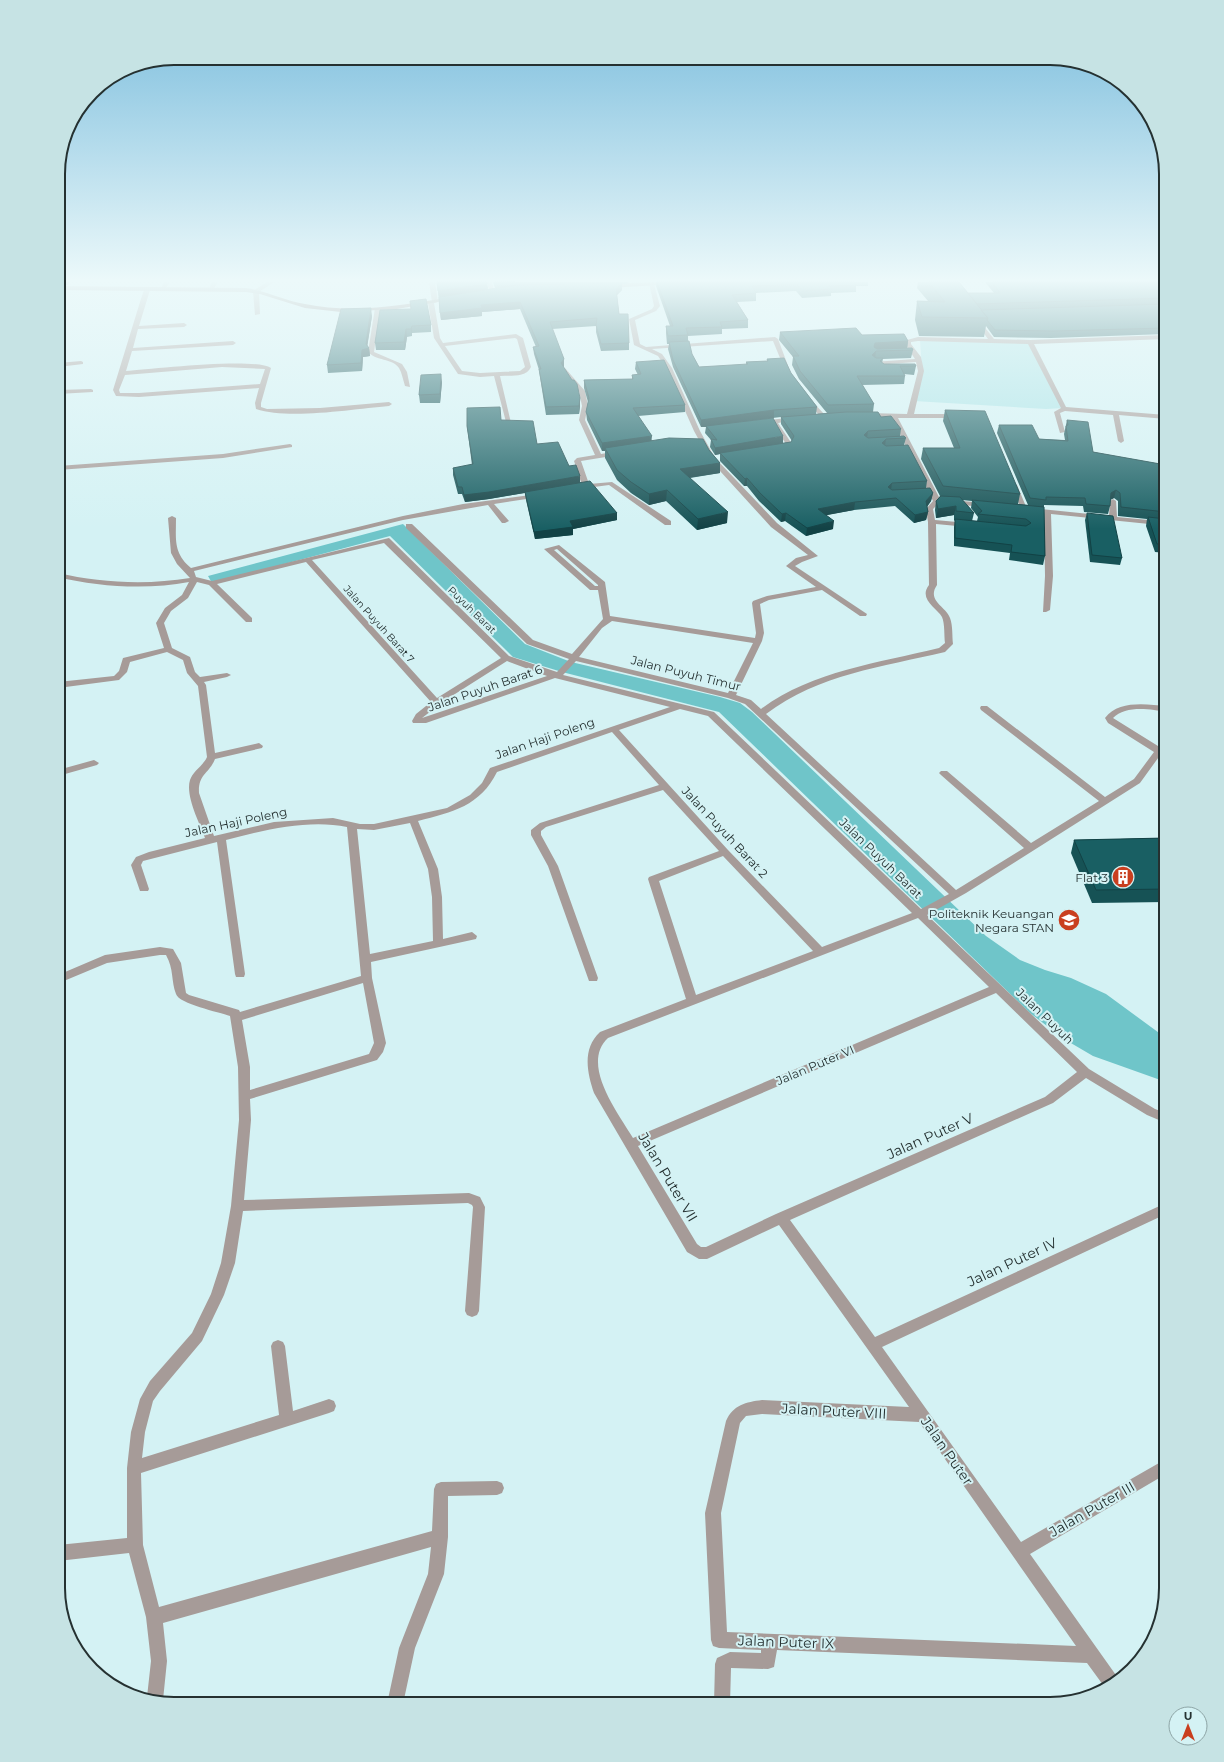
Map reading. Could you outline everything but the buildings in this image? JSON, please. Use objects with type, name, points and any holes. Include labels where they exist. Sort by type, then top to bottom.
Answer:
[{"type":"street","points":[[125,364],[116,393],[122,396],[262,386]]},
{"type":"street","points":[[400,364],[408,386]]},
{"type":"street","points":[[454,364],[460,373],[470,375],[521,373],[528,370],[528,364]]},
{"type":"street","points":[[666,364],[697,431],[702,446],[716,458],[774,525],[814,556],[799,560],[790,566],[863,614]]},
{"type":"street","points":[[786,364],[790,374]]},
{"type":"street","points":[[910,416],[921,369],[920,364]]},
{"type":"street","points":[[1041,364],[1063,408]]},
{"type":"street","points":[[123,373],[260,365],[268,368],[262,386],[258,408],[261,411],[269,412],[389,404]]},
{"type":"street","points":[[883,369],[891,369]]},
{"type":"street","points":[[913,369],[921,369]]},
{"type":"street","points":[[565,370],[569,377],[582,391],[585,406],[582,420],[599,456]]},
{"type":"street","points":[[496,374],[509,422]]},
{"type":"street","points":[[65,392],[91,391]]},
{"type":"street","points":[[805,397],[823,416]]},
{"type":"street","points":[[1062,432],[1057,412],[1063,408],[1116,414],[1159,417]]},
{"type":"street","points":[[858,414],[965,417]]},
{"type":"street","points":[[1116,414],[1121,441]]},
{"type":"street","points":[[894,416],[906,440],[907,449],[929,492],[937,501],[993,506]]},
{"type":"street","points":[[751,424],[802,418]]},
{"type":"street","points":[[774,421],[790,446],[777,449]]},
{"type":"street","points":[[697,431],[705,430]]},
{"type":"street","points":[[898,441],[906,440]]},
{"type":"street","points":[[65,467],[223,456],[290,446]]},
{"type":"street","points":[[586,485],[577,461],[579,459],[628,451]]},
{"type":"street","points":[[1013,481],[1024,509]]},
{"type":"street","points":[[572,488],[610,483],[668,523]]},
{"type":"street","points":[[191,570],[403,518],[544,494]]},
{"type":"street","points":[[761,713],[794,691],[815,683],[843,674],[942,650],[949,644],[946,617],[935,606],[930,595],[930,589],[933,585],[932,522],[929,509],[937,501]]},
{"type":"street","points":[[1113,518],[1114,501]]},
{"type":"street","points":[[490,502],[505,521]]},
{"type":"street","points":[[961,502],[970,514]]},
{"type":"street","points":[[1016,508],[1159,523]]},
{"type":"street","points":[[1046,610],[1049,576],[1047,512]]},
{"type":"street","points":[[172,518],[174,551],[176,558],[191,570],[195,579]]},
{"type":"street","points":[[932,522],[978,526]]},
{"type":"street","name":"Jalan Puyuh Timur","points":[[409,526],[530,642],[574,659],[731,696],[748,702],[953,896]]},
{"type":"street","name":"Puyuh Barat","points":[[307,559],[386,540],[506,658],[558,675]]},
{"type":"street","points":[[601,588],[593,588],[548,549],[559,547],[602,584],[601,588],[607,620]]},
{"type":"street","points":[[65,577],[82,581],[120,583],[168,584],[195,579],[212,583],[307,559]]},
{"type":"street","name":"Jalan Puyuh Barat 7","points":[[307,559],[436,702]]},
{"type":"street","points":[[168,649],[160,623],[168,610],[185,596],[195,579]]},
{"type":"street","points":[[212,583],[248,620]]},
{"type":"street","points":[[731,696],[758,641],[760,633],[756,603],[767,598],[822,588]]},
{"type":"street","points":[[558,675],[574,659],[603,622],[616,618],[758,641]]},
{"type":"street","points":[[65,684],[116,678],[123,672],[126,660],[168,649],[188,659],[192,673],[202,684],[211,757],[208,766],[195,780],[194,789],[204,822],[216,839],[240,974]]},
{"type":"street","points":[[436,702],[506,658]]},
{"type":"street","points":[[198,680],[227,675]]},
{"type":"street","name":"Jalan Puyuh Barat 6","points":[[436,702],[417,716],[416,721],[423,721],[558,675]]},
{"type":"street","name":"Jalan Puyuh Barat","points":[[558,675],[711,714],[922,913],[604,1035]]},
{"type":"street","name":"Jalan Haji Poleng","points":[[144,889],[136,865],[139,859],[149,855],[274,825],[313,821],[332,821],[360,827],[374,827],[450,810],[473,797],[486,784],[493,770],[680,706]]},
{"type":"street","points":[[922,913],[953,896],[1137,781],[1159,751],[1111,721],[1109,718],[1112,714],[1130,707],[1159,709]]},
{"type":"street","points":[[984,708],[1105,801]]},
{"type":"street","name":"Jalan Puyuh Barat 2","points":[[613,728],[725,852],[820,952]]},
{"type":"street","points":[[211,757],[260,746]]},
{"type":"street","points":[[65,771],[94,763]]},
{"type":"street","points":[[944,773],[1029,848]]},
{"type":"street","points":[[594,978],[553,866],[536,835],[536,830],[543,825],[665,786]]},
{"type":"street","points":[[413,819],[432,868],[437,897],[438,944]]},
{"type":"street","points":[[245,1096],[373,1057],[377,1052],[380,1043],[367,978],[352,825]]},
{"type":"street","points":[[692,1001],[654,880],[725,852]]},
{"type":"street","name":"Jalan Puyuh","points":[[922,913],[1085,1072],[1151,1112],[1159,1115]]},
{"type":"street","points":[[366,959],[472,936]]},
{"type":"street","points":[[65,976],[105,959],[160,951],[169,952],[176,963],[181,994],[184,998],[231,1010],[237,1017],[244,1067],[245,1120],[237,1206],[228,1263],[217,1295],[197,1337],[155,1386],[147,1399],[138,1432],[134,1468],[135,1545],[154,1617],[159,1662],[155,1695]]},
{"type":"street","points":[[237,1017],[367,978]]},
{"type":"street","name":"Jalan Puter VI","points":[[631,1144],[983,993],[999,988]]},
{"type":"street","name":"Jalan Puter VII","points":[[604,1035],[597,1040],[593,1047],[594,1078],[600,1093],[692,1248],[699,1253],[707,1253],[781,1218]]},
{"type":"street","name":"Jalan Puter V","points":[[781,1218],[1049,1100],[1085,1072]]},
{"type":"street","points":[[237,1206],[469,1198],[476,1201],[479,1207],[472,1311]]},
{"type":"street","name":"Jalan Puter IV","points":[[872,1345],[1159,1211]]},
{"type":"street","name":"Jalan Puter","points":[[781,1218],[923,1415],[1108,1679]]},
{"type":"street","points":[[278,1346],[287,1420]]},
{"type":"street","points":[[134,1468],[329,1406]]},
{"type":"street","name":"Jalan Puter VIII","points":[[745,1409],[762,1407],[923,1415]]},
{"type":"street","name":"Jalan Puter IX","points":[[745,1409],[737,1413],[733,1421],[713,1513],[720,1640],[1090,1655]]},
{"type":"street","name":"Jalan Puter III","points":[[1018,1552],[1159,1470]]},
{"type":"street","points":[[396,1697],[407,1648],[436,1574],[440,1537],[441,1489],[497,1488]]},
{"type":"street","points":[[154,1617],[440,1537]]},
{"type":"street","points":[[65,1551],[135,1545]]},
{"type":"street","points":[[722,1697],[723,1664],[730,1660],[768,1661],[770,1642]]},
{"type":"shaded area","points":[[922,364],[1043,364],[1064,408],[1046,409],[914,401],[922,370]]},
{"type":"shaded area","points":[[403,524],[525,644],[571,662],[740,703],[752,712],[986,936],[1020,960],[1071,978],[1106,994],[1159,1033],[1159,1080],[1093,1056],[1064,1039],[1030,1013],[719,712],[562,672],[513,657],[390,536],[212,583],[208,576]]},
{"type":"place","name":"Flat 3","points":[[1123,877]]},
{"type":"place","name":"Politeknik Keuangan Negara STAN","points":[[1069,920]]}]
